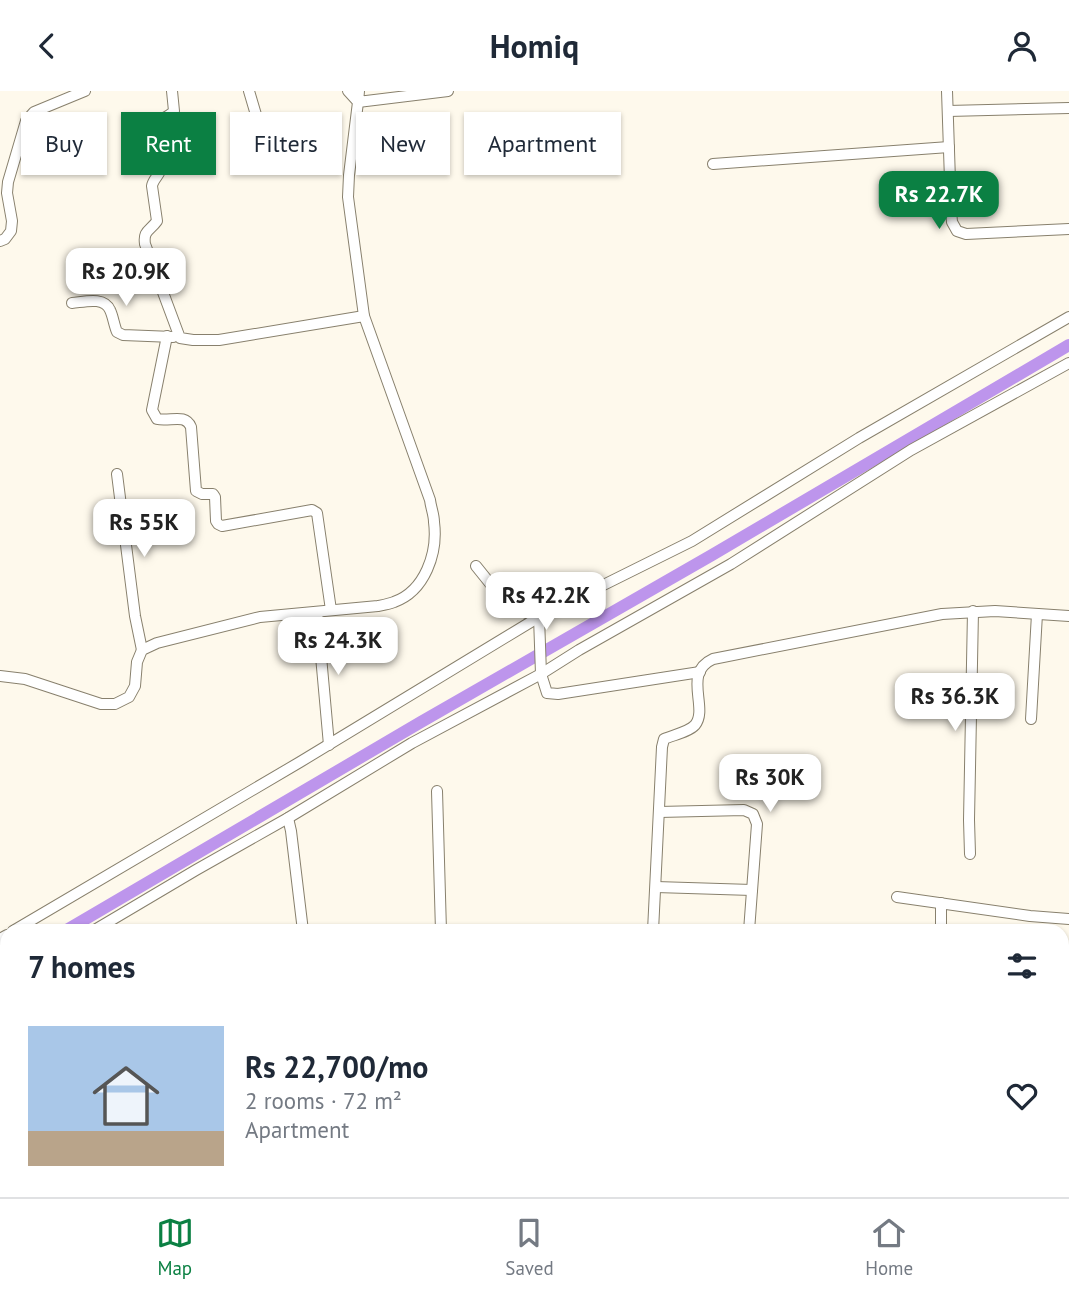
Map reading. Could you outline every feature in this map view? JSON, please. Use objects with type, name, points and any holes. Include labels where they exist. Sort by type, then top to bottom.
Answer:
[{"type":"street","points":[[0,241],[11,231],[12,221],[5,204],[8,182],[26,121],[34,112],[85,91]]},
{"type":"street","points":[[172,91],[174,111],[153,127],[161,168],[152,186],[157,221],[144,237],[180,338]]},
{"type":"street","points":[[249,91],[255,112]]},
{"type":"street","points":[[348,91],[358,97],[447,91]]},
{"type":"street","points":[[947,91],[951,210],[952,222],[957,231],[966,234],[1069,229]]},
{"type":"street","points":[[142,650],[157,643],[260,617],[397,602],[416,587],[428,569],[435,524],[430,500],[364,316],[348,197],[348,175],[358,97]]},
{"type":"street","points":[[948,111],[1069,108]]},
{"type":"street","points":[[713,164],[949,147]]},
{"type":"street","points":[[72,303],[102,301],[111,310],[117,332],[123,335],[167,336],[206,341],[364,316]]},
{"type":"street","points":[[25,924],[539,622],[692,541],[859,438],[1069,317]]},
{"type":"street","points":[[167,336],[152,410],[157,419],[186,419],[189,423],[196,491],[213,494],[216,521],[222,526],[312,510],[317,513],[331,610]]},
{"type":"street","points":[[105,924],[412,743],[541,674],[731,564],[911,450],[1069,363]]},
{"type":"street","points":[[0,676],[25,679],[101,704],[115,704],[129,697],[135,686],[137,661],[142,650],[135,616],[117,474]]},
{"type":"street","points":[[476,566],[509,607],[539,622]]},
{"type":"street","points":[[970,854],[973,611]]},
{"type":"street","points":[[653,924],[660,758],[664,739],[693,728],[697,721],[698,678],[706,663],[713,659],[942,614],[973,611],[1069,616]]},
{"type":"street","points":[[317,612],[329,745]]},
{"type":"street","points":[[1031,719],[1037,614]]},
{"type":"street","points":[[539,622],[541,674],[547,693],[558,694],[699,672]]},
{"type":"street","points":[[437,791],[441,924]]},
{"type":"street","points":[[659,812],[744,810],[753,814],[757,824],[750,924]]},
{"type":"street","points":[[288,818],[302,924]]},
{"type":"street","points":[[656,887],[752,890]]},
{"type":"street","points":[[897,897],[1069,919]]},
{"type":"street","points":[[941,903],[941,924]]},
{"type":"waterway","points":[[77,924],[1069,345]]}]
